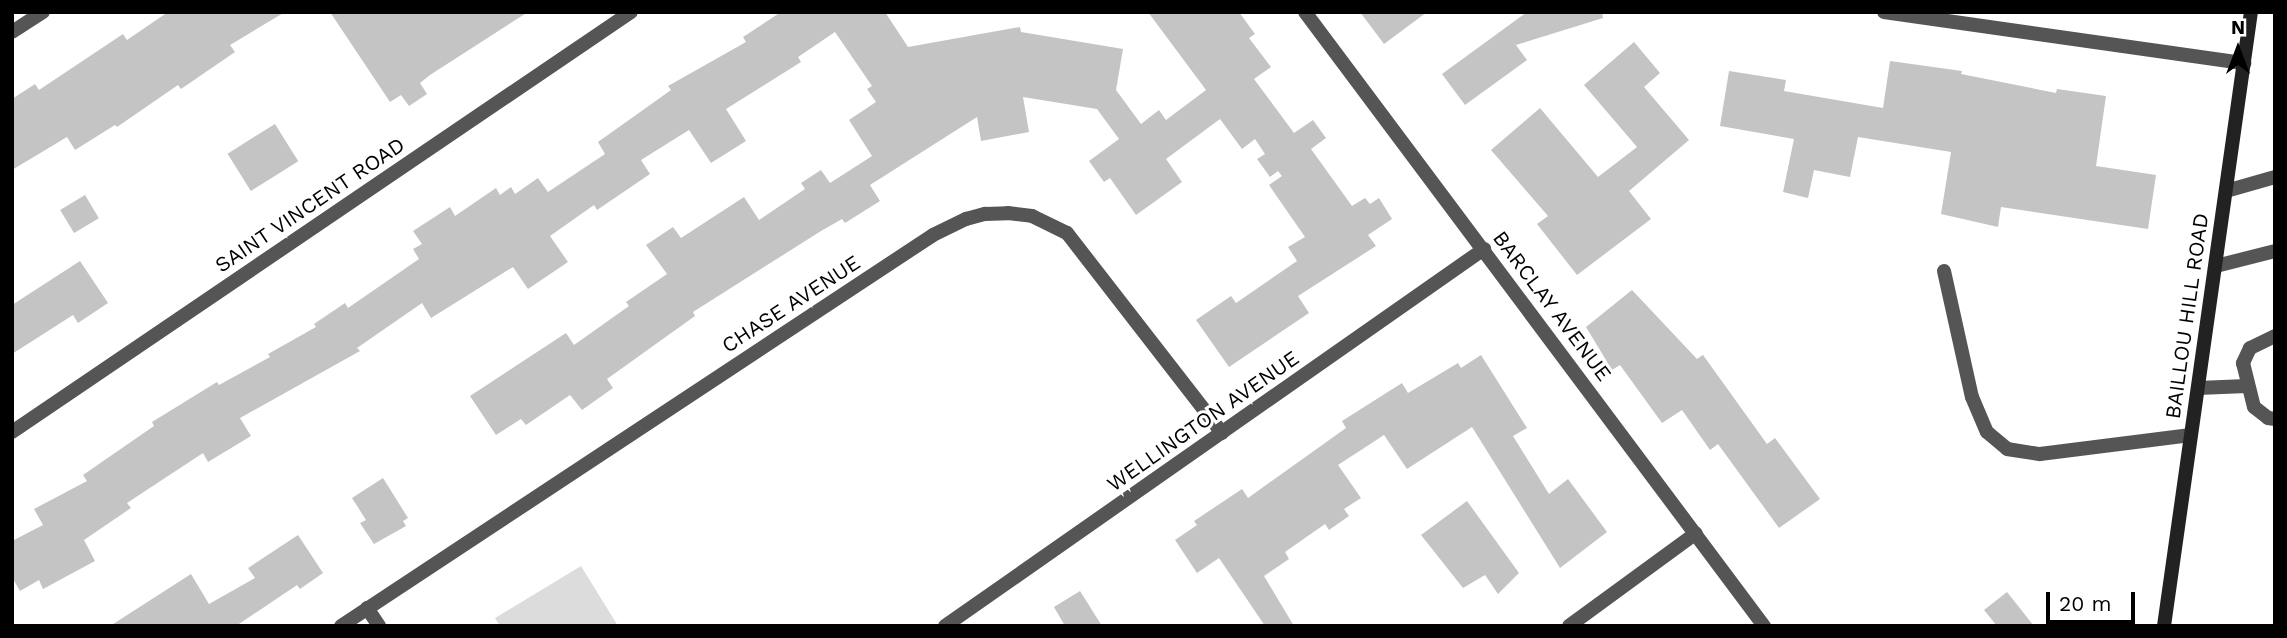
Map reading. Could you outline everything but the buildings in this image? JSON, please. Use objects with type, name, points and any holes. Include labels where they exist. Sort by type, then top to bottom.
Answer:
[{"type":"main road","name":"BAILLOU HILL ROAD","points":[[2165,625],[2251,12]]},
{"type":"street","points":[[12,32],[43,12]]},
{"type":"street","name":"SAINT VINCENT ROAD","points":[[12,432],[631,12]]},
{"type":"street","name":"BARCLAY AVENUE","points":[[1305,12],[1764,626]]},
{"type":"street","points":[[1884,12],[2244,63]]},
{"type":"street","points":[[2226,191],[2275,177]]},
{"type":"street","name":"CHASE AVENUE","points":[[341,626],[933,235],[966,219],[1008,212],[1032,216],[1067,233],[1223,433]]},
{"type":"street","name":"WELLINGTON AVENUE","points":[[945,626],[1484,249]]},
{"type":"street","points":[[2216,266],[2275,251]]},
{"type":"street","points":[[1944,271],[1972,397],[1987,432],[2007,449],[2039,454],[2191,435]]},
{"type":"street","points":[[2275,336],[2250,348],[2243,363],[2254,407],[2268,418],[2275,419]]},
{"type":"street","points":[[2198,388],[2247,386]]},
{"type":"street","points":[[1569,626],[1696,533]]},
{"type":"street","points":[[367,608],[379,626]]},
{"type":"shaded area","points":[[581,566],[618,626],[500,626],[495,618]]}]
